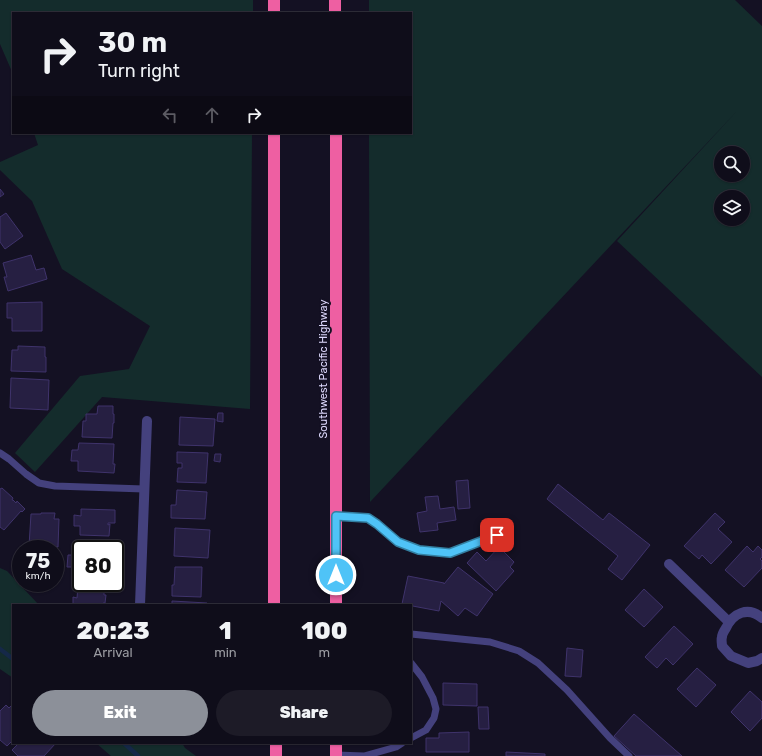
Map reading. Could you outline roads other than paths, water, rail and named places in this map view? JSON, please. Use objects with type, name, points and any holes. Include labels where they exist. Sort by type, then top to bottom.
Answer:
[{"type":"highway","points":[[274,0],[274,12]]},
{"type":"highway","points":[[335,0],[335,12]]},
{"type":"highway","points":[[274,134],[274,604]]},
{"type":"highway","name":"Southwest Pacific Highway","points":[[336,134],[336,604]]},
{"type":"highway","points":[[276,744],[276,756]]},
{"type":"street","points":[[140,604],[147,421]]},
{"type":"street","points":[[669,564],[729,622]]},
{"type":"street","points":[[762,618],[752,612],[743,612],[735,615],[729,622],[722,635],[722,646],[731,656],[748,662],[757,661],[762,658]]},
{"type":"lane","points":[[0,453],[39,483],[55,486],[144,489]]},
{"type":"lane","points":[[336,516],[368,518],[398,542],[419,550],[450,553],[497,535]]},
{"type":"lane","points":[[412,634],[490,642],[519,651],[538,663],[567,690],[610,738],[629,756]]},
{"type":"lane","points":[[412,664],[422,678],[433,698],[436,709],[434,718],[426,730],[412,737]]},
{"type":"lane","points":[[336,751],[364,756],[396,747],[400,744]]},
{"type":"waterway","points":[[0,649],[12,658]]},
{"type":"waterway","points":[[125,744],[138,756]]}]
